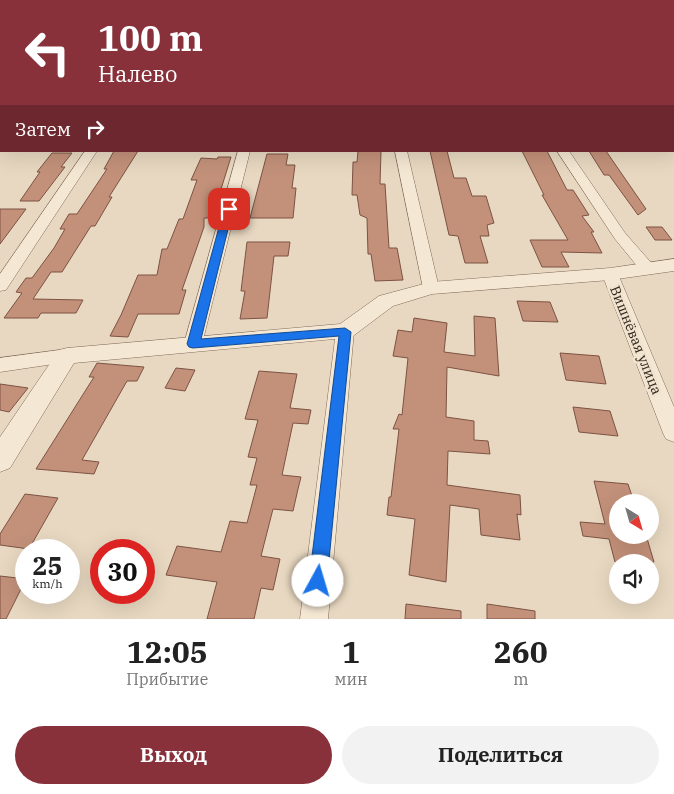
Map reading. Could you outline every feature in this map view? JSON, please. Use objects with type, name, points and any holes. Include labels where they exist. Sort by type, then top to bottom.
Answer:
[{"type":"street","points":[[0,286],[89,152]]},
{"type":"street","points":[[193,344],[244,152]]},
{"type":"street","points":[[401,152],[431,288]]},
{"type":"street","points":[[564,152],[620,236],[648,269]]},
{"type":"street","points":[[0,365],[67,356],[345,332],[386,301],[431,288],[610,274],[674,265]]},
{"type":"street","name":"Вишнёвая улица","points":[[610,274],[674,433]]},
{"type":"street","points":[[314,619],[345,332]]},
{"type":"street","points":[[0,460],[67,356]]},
{"type":"building","points":[[113,152],[137,152],[109,197],[112,197],[95,226],[91,226],[62,272],[51,272],[33,299],[83,300],[76,313],[41,313],[38,318],[4,318],[22,293],[16,292],[26,278],[32,278],[54,248],[65,229],[60,229],[69,214],[77,214],[107,169],[104,169]]},
{"type":"building","points":[[358,152],[381,152],[380,184],[385,184],[389,248],[397,248],[403,280],[375,281],[371,254],[368,254],[367,218],[360,215],[357,195],[352,195],[353,162],[357,162]]},
{"type":"building","points":[[430,152],[447,152],[454,178],[466,178],[472,196],[486,196],[494,223],[487,225],[489,236],[480,236],[488,263],[465,263],[458,236],[449,235]]},
{"type":"building","points":[[522,152],[548,152],[567,190],[573,190],[589,215],[582,216],[594,232],[591,232],[602,253],[561,252],[569,267],[542,267],[530,240],[568,240],[542,195],[544,195]]},
{"type":"building","points":[[590,152],[607,152],[646,209],[638,215],[609,175],[604,175]]},
{"type":"building","points":[[52,153],[72,153],[61,167],[65,167],[39,201],[20,201],[40,172],[37,172]]},
{"type":"building","points":[[267,154],[288,154],[286,165],[295,165],[292,188],[296,188],[293,218],[250,218]]},
{"type":"building","points":[[218,157],[231,157],[212,218],[204,218],[204,227],[182,290],[186,290],[179,314],[138,314],[128,337],[110,336],[138,275],[157,275],[162,249],[167,249],[179,219],[183,219],[197,180],[191,180],[201,158],[217,159]]},
{"type":"building","points":[[0,209],[26,209],[0,244]]},
{"type":"building","points":[[646,227],[662,227],[672,240],[655,240]]},
{"type":"building","points":[[247,242],[290,242],[288,256],[274,256],[267,318],[240,319],[245,291],[241,291]]},
{"type":"building","points":[[517,301],[550,302],[558,322],[523,321]]},
{"type":"building","points":[[474,316],[495,318],[499,376],[447,367],[446,417],[474,421],[474,440],[488,441],[490,454],[448,451],[447,485],[520,495],[521,515],[517,514],[520,540],[481,535],[479,509],[450,505],[446,582],[409,575],[415,519],[387,515],[399,429],[393,429],[399,414],[402,415],[408,358],[393,356],[398,330],[412,332],[414,318],[447,323],[444,352],[475,356]]},
{"type":"building","points":[[560,353],[599,356],[606,384],[566,380]]},
{"type":"building","points":[[97,363],[144,367],[137,381],[127,381],[82,460],[99,462],[94,474],[36,469],[94,377],[89,377]]},
{"type":"building","points":[[176,368],[195,370],[185,391],[165,388]]},
{"type":"building","points":[[259,371],[297,374],[290,408],[311,410],[308,424],[293,423],[282,475],[301,477],[293,511],[273,509],[261,556],[280,559],[273,590],[261,588],[254,619],[207,619],[217,582],[166,575],[177,546],[221,552],[230,521],[247,523],[257,485],[250,485],[257,458],[248,457],[258,420],[245,419]]},
{"type":"building","points":[[0,384],[28,388],[9,412],[0,410]]},
{"type":"building","points":[[573,407],[610,411],[618,436],[579,432]]},
{"type":"building","points":[[594,481],[628,484],[631,494],[609,494],[609,539],[583,536],[580,522],[605,524]]},
{"type":"building","points":[[25,494],[58,498],[35,539],[15,539],[15,547],[0,545],[0,534]]},
{"type":"building","points":[[610,544],[649,544],[652,554],[613,554]]},
{"type":"building","points":[[0,576],[15,578],[15,601],[6,619],[0,619]]},
{"type":"building","points":[[406,604],[461,611],[461,619],[405,619]]},
{"type":"building","points":[[487,604],[535,611],[535,619],[487,619]]},
{"type":"route","points":[[229,209],[193,344],[345,332],[318,581]]}]
